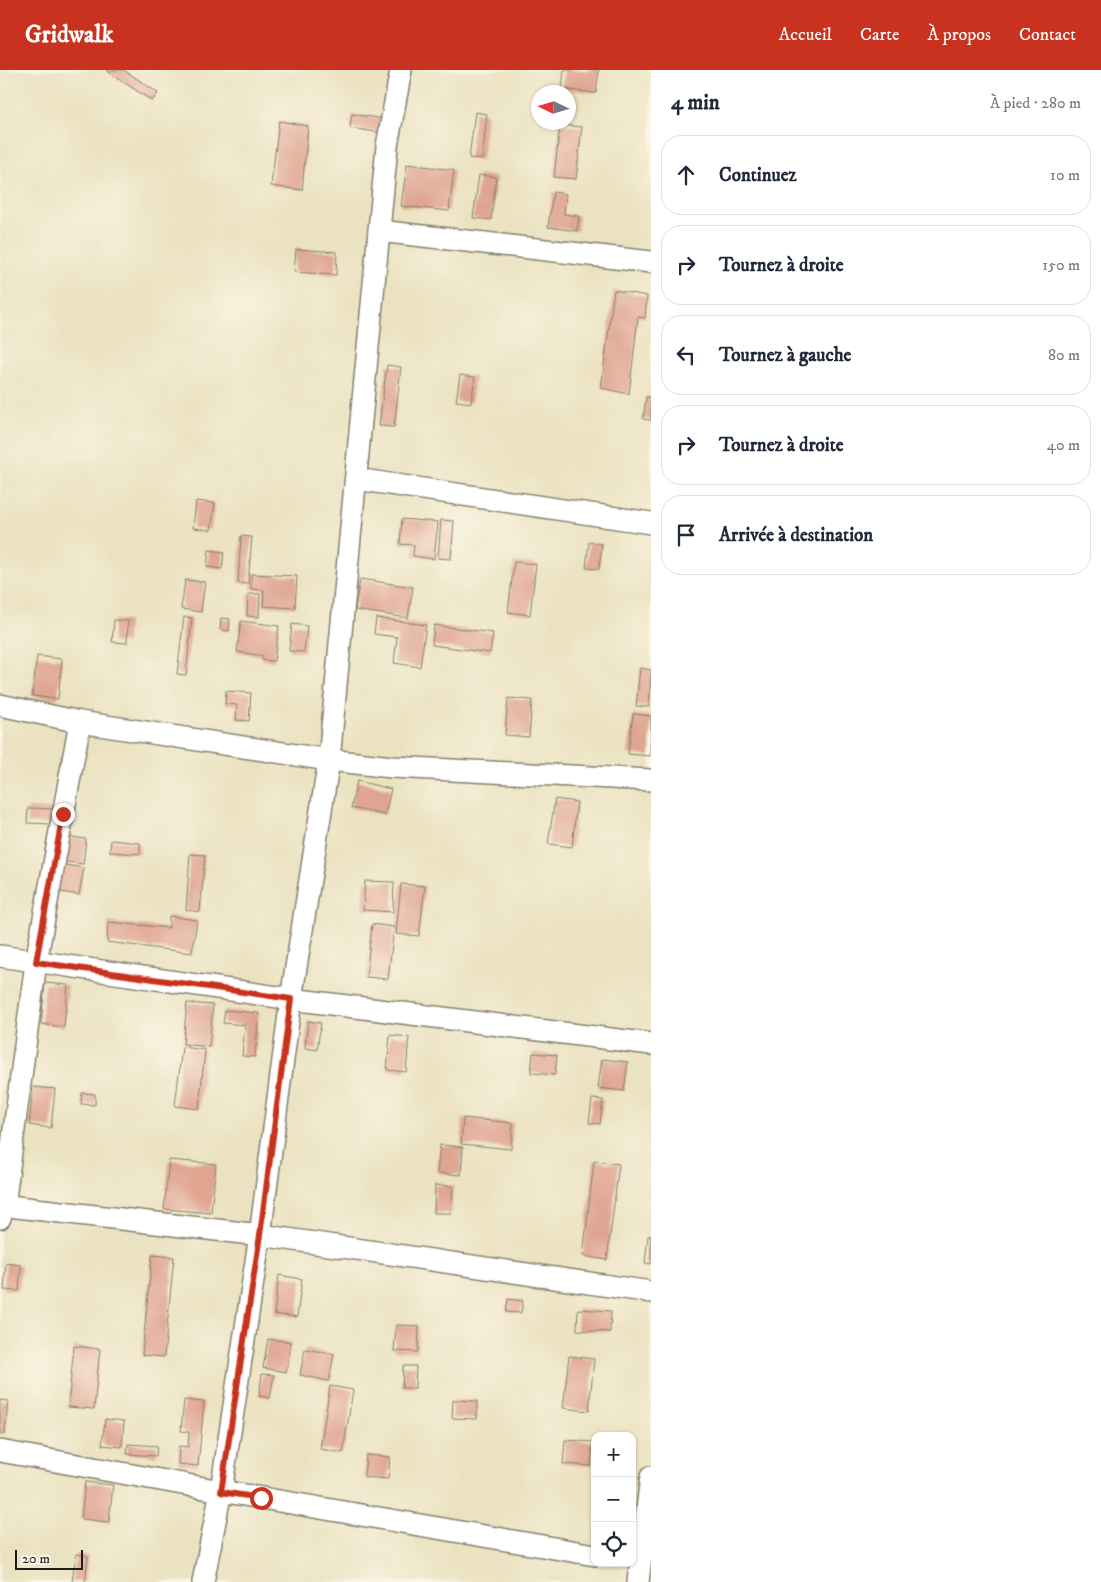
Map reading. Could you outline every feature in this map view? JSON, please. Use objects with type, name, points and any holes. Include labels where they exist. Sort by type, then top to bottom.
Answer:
[{"type":"street","points":[[203,1582],[221,1492],[260,1235],[291,999],[329,760],[387,146],[400,70]]},
{"type":"street","points":[[379,231],[651,262]]},
{"type":"street","points":[[356,479],[651,523]]},
{"type":"street","points":[[0,705],[80,722],[329,760],[392,767],[651,780]]},
{"type":"street","points":[[80,722],[36,962],[1,1210],[260,1235],[651,1292]]},
{"type":"street","points":[[0,956],[291,999],[651,1044]]},
{"type":"street","points":[[0,1451],[221,1492],[591,1554]]},
{"type":"street","points":[[641,1567],[651,1477]]},
{"type":"building","points":[[106,70],[124,70],[158,93],[152,101]]},
{"type":"building","points":[[564,70],[599,70],[596,93],[576,91],[576,85],[562,85]]},
{"type":"building","points":[[475,112],[487,114],[482,160],[469,158]]},
{"type":"building","points":[[352,114],[385,119],[383,133],[350,128]]},
{"type":"building","points":[[279,121],[308,126],[302,190],[271,186]]},
{"type":"building","points":[[576,126],[582,127],[576,179],[554,177],[559,130],[576,130]]},
{"type":"building","points":[[407,164],[454,170],[449,211],[401,206]]},
{"type":"building","points":[[479,175],[496,177],[491,220],[473,218]]},
{"type":"building","points":[[553,192],[566,194],[564,214],[579,216],[577,231],[548,227]]},
{"type":"building","points":[[296,249],[337,252],[336,275],[294,272]]},
{"type":"building","points":[[614,290],[647,296],[645,318],[638,317],[629,394],[601,388]]},
{"type":"building","points":[[387,365],[401,367],[394,427],[379,426]]},
{"type":"building","points":[[460,375],[475,377],[471,403],[456,401]]},
{"type":"building","points":[[646,397],[651,397],[651,420],[643,419]]},
{"type":"building","points":[[196,501],[215,503],[211,530],[193,528]]},
{"type":"building","points":[[402,519],[438,522],[434,559],[413,556],[414,545],[400,544]]},
{"type":"building","points":[[441,520],[454,521],[451,559],[438,558]]},
{"type":"building","points":[[241,536],[252,537],[248,584],[238,583]]},
{"type":"building","points":[[589,542],[602,544],[599,569],[586,568]]},
{"type":"building","points":[[209,550],[224,552],[222,569],[207,567]]},
{"type":"building","points":[[514,562],[536,564],[530,615],[508,612]]},
{"type":"building","points":[[251,574],[297,576],[295,608],[263,606],[264,590],[251,589]]},
{"type":"building","points":[[360,579],[413,587],[408,618],[355,610]]},
{"type":"building","points":[[185,580],[205,582],[201,612],[181,609]]},
{"type":"building","points":[[248,594],[260,594],[259,617],[247,616]]},
{"type":"building","points":[[184,617],[192,618],[186,675],[177,674]]},
{"type":"building","points":[[221,618],[230,619],[229,631],[220,630]]},
{"type":"building","points":[[376,618],[426,625],[420,667],[394,663],[397,637],[374,634]]},
{"type":"building","points":[[114,620],[128,621],[127,643],[112,642]]},
{"type":"building","points":[[241,621],[279,626],[274,661],[262,660],[263,656],[237,652]]},
{"type":"building","points":[[292,624],[307,626],[304,652],[289,651]]},
{"type":"building","points":[[434,625],[493,633],[490,653],[432,645]]},
{"type":"building","points":[[37,656],[62,659],[58,699],[32,696]]},
{"type":"building","points":[[640,668],[651,670],[649,707],[636,706]]},
{"type":"building","points":[[226,691],[251,693],[249,721],[236,720],[237,705],[225,704]]},
{"type":"building","points":[[508,698],[532,700],[529,737],[505,735]]},
{"type":"building","points":[[633,714],[651,716],[650,756],[628,754]]},
{"type":"building","points":[[357,781],[391,789],[385,815],[351,808]]},
{"type":"building","points":[[555,799],[577,802],[572,847],[548,844]]},
{"type":"building","points":[[28,808],[53,809],[52,824],[27,823]]},
{"type":"building","points":[[64,836],[86,839],[83,864],[61,861]]},
{"type":"building","points":[[111,840],[140,843],[140,854],[110,852]]},
{"type":"building","points":[[190,854],[205,855],[200,912],[186,910]]},
{"type":"building","points":[[60,864],[84,868],[79,895],[55,891]]},
{"type":"building","points":[[365,881],[394,882],[393,912],[363,910]]},
{"type":"building","points":[[401,884],[425,886],[419,936],[396,934]]},
{"type":"building","points":[[169,916],[197,920],[192,953],[107,942],[108,922],[169,928]]},
{"type":"building","points":[[372,924],[394,927],[388,979],[366,977]]},
{"type":"building","points":[[45,983],[68,985],[64,1027],[41,1024]]},
{"type":"building","points":[[187,1003],[213,1005],[209,1047],[183,1044]]},
{"type":"building","points":[[225,1010],[259,1013],[255,1057],[242,1056],[245,1025],[223,1023]]},
{"type":"building","points":[[308,1021],[321,1023],[317,1050],[305,1048]]},
{"type":"building","points":[[390,1035],[409,1037],[406,1072],[387,1070]]},
{"type":"building","points":[[182,1047],[205,1050],[199,1109],[175,1106]]},
{"type":"building","points":[[533,1053],[557,1055],[555,1075],[531,1073]]},
{"type":"building","points":[[602,1059],[628,1062],[624,1091],[598,1088]]},
{"type":"building","points":[[33,1087],[55,1089],[51,1128],[29,1125]]},
{"type":"building","points":[[82,1093],[95,1094],[95,1105],[81,1104]]},
{"type":"building","points":[[592,1099],[603,1100],[600,1124],[589,1123]]},
{"type":"building","points":[[463,1118],[513,1123],[511,1149],[461,1144]]},
{"type":"building","points":[[440,1145],[463,1147],[461,1175],[437,1173]]},
{"type":"building","points":[[169,1160],[216,1164],[211,1213],[164,1209]]},
{"type":"building","points":[[594,1161],[619,1164],[607,1260],[583,1256]]},
{"type":"building","points":[[435,1185],[453,1186],[451,1213],[434,1213]]},
{"type":"building","points":[[648,1236],[651,1236],[651,1264],[645,1263]]},
{"type":"building","points":[[152,1255],[174,1257],[164,1357],[142,1355]]},
{"type":"building","points":[[6,1263],[21,1265],[19,1291],[4,1290]]},
{"type":"building","points":[[279,1275],[302,1279],[297,1317],[274,1314]]},
{"type":"building","points":[[508,1299],[523,1301],[521,1313],[506,1312]]},
{"type":"building","points":[[578,1309],[611,1311],[610,1332],[577,1330]]},
{"type":"building","points":[[396,1325],[419,1326],[418,1352],[394,1351]]},
{"type":"building","points":[[268,1339],[291,1342],[286,1372],[263,1368]]},
{"type":"building","points":[[74,1346],[100,1349],[94,1409],[68,1407]]},
{"type":"building","points":[[305,1349],[334,1354],[329,1381],[300,1375]]},
{"type":"building","points":[[569,1356],[594,1359],[589,1411],[563,1408]]},
{"type":"building","points":[[403,1366],[416,1366],[415,1388],[402,1388]]},
{"type":"building","points":[[262,1374],[274,1375],[270,1398],[259,1396]]},
{"type":"building","points":[[330,1386],[353,1390],[343,1453],[320,1449]]},
{"type":"building","points":[[0,1400],[8,1401],[5,1434],[0,1434]]},
{"type":"building","points":[[184,1400],[204,1402],[198,1466],[178,1464],[179,1446],[188,1447],[189,1432],[181,1431]]},
{"type":"building","points":[[453,1400],[477,1401],[477,1419],[452,1418]]},
{"type":"building","points":[[105,1419],[124,1421],[122,1447],[102,1445]]},
{"type":"building","points":[[565,1440],[591,1442],[591,1466],[563,1464]]},
{"type":"building","points":[[128,1444],[157,1446],[156,1456],[127,1454]]},
{"type":"building","points":[[366,1455],[390,1457],[388,1479],[364,1477]]},
{"type":"building","points":[[85,1482],[113,1485],[109,1522],[81,1519]]},
{"type":"building","points":[[76,1554],[88,1556],[85,1582],[72,1582]]},
{"type":"route","points":[[63,814],[36,962],[291,999],[260,1235],[221,1492],[261,1498]]}]
